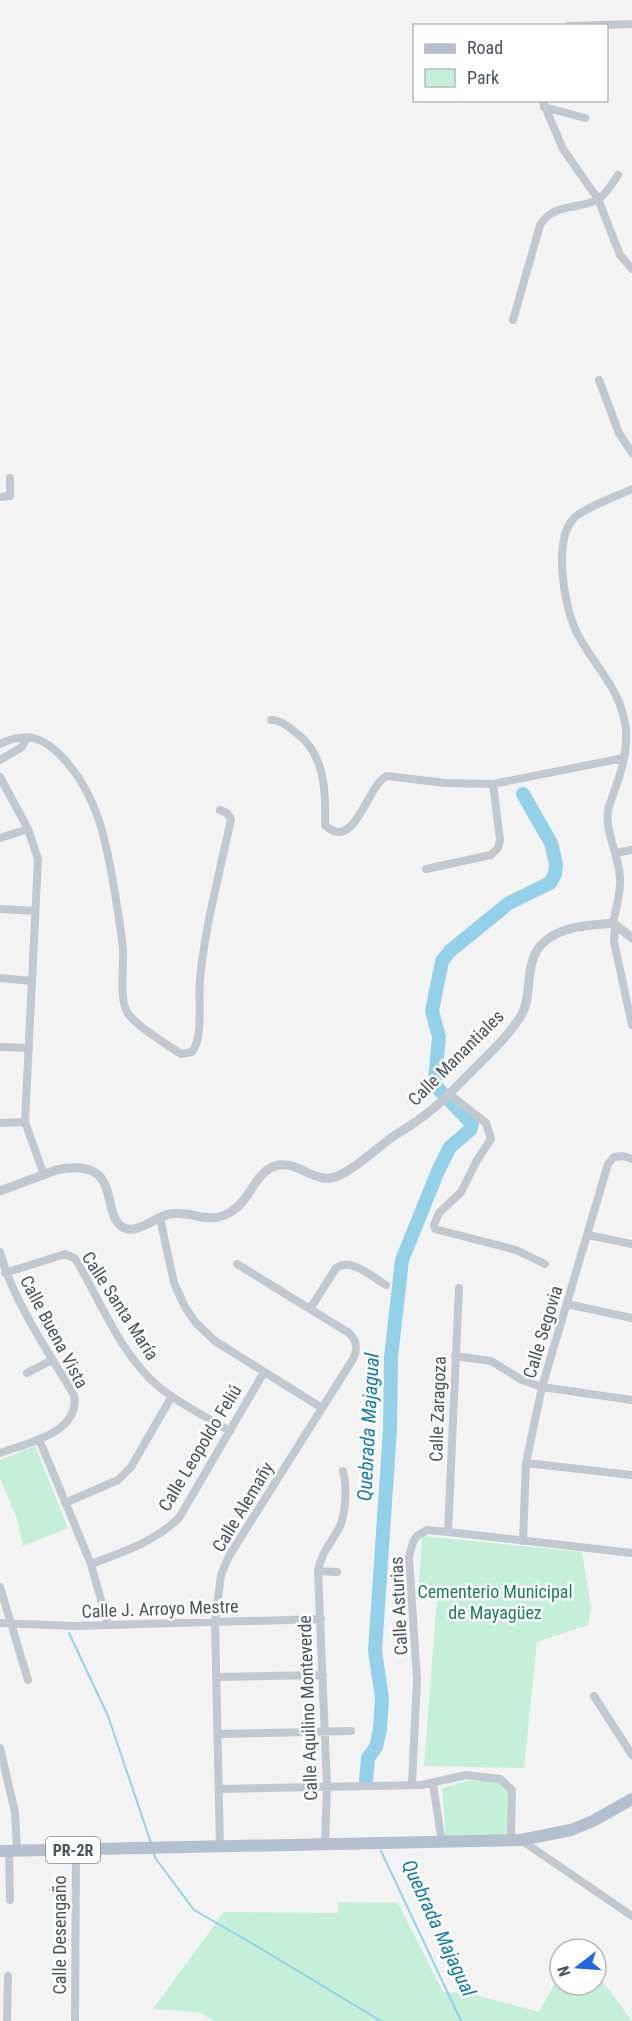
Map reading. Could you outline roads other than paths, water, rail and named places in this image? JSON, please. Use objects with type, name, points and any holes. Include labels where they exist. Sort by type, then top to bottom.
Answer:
[{"type":"main road","name":"PR-2R","points":[[9,1851],[516,1840],[571,1830],[593,1821],[632,1798]]},
{"type":"street","points":[[608,25],[632,24]]},
{"type":"street","points":[[543,104],[585,117]]},
{"type":"street","points":[[543,104],[564,149],[598,200],[620,255],[632,269]]},
{"type":"street","points":[[513,320],[540,225],[545,218],[560,210],[598,200],[618,175]]},
{"type":"street","points":[[599,380],[619,433],[632,453]]},
{"type":"street","points":[[0,497],[10,496],[10,478]]},
{"type":"street","points":[[632,489],[577,515],[569,524],[562,549],[564,582],[572,620],[582,642],[617,694],[626,734],[624,758],[608,808],[620,885],[614,924],[614,942],[632,1025]]},
{"type":"street","points":[[271,720],[283,723],[302,737],[318,759],[326,807],[325,825],[333,830],[344,830],[358,819],[378,781],[387,776],[445,783],[493,784],[624,758]]},
{"type":"street","points":[[0,744],[16,737],[39,739],[57,752],[78,778],[88,795],[97,812],[107,844],[122,943],[126,1008],[133,1019],[181,1054],[192,1052],[196,1047],[198,1037],[200,981],[204,950],[231,819],[220,810]]},
{"type":"street","points":[[0,760],[22,747],[26,739]]},
{"type":"street","points":[[0,777],[28,829],[38,859],[26,1122],[44,1175]]},
{"type":"street","points":[[426,869],[491,855],[498,848],[500,840],[493,784]]},
{"type":"street","points":[[0,838],[28,829]]},
{"type":"street","points":[[615,853],[632,850]]},
{"type":"street","points":[[0,909],[35,911]]},
{"type":"street","points":[[614,924],[632,938]]},
{"type":"street","name":"Calle Manantiales","points":[[0,1191],[66,1168],[98,1174],[106,1183],[116,1222],[126,1228],[135,1229],[173,1213],[208,1219],[220,1217],[238,1207],[259,1178],[277,1166],[287,1165],[323,1178],[334,1178],[423,1117],[504,1039],[526,1004],[535,955],[540,946],[556,933],[569,928],[614,924]]},
{"type":"street","points":[[0,978],[32,981]]},
{"type":"street","points":[[0,1047],[29,1048]]},
{"type":"street","points":[[449,1094],[486,1123],[491,1139],[461,1191],[439,1213],[434,1225],[435,1229],[516,1250],[545,1264]]},
{"type":"street","points":[[0,1123],[26,1122]]},
{"type":"street","name":"Calle Segovia","points":[[523,1541],[526,1463],[542,1387],[610,1159],[622,1156],[632,1159]]},
{"type":"street","points":[[160,1218],[174,1283],[190,1315],[215,1341],[322,1408]]},
{"type":"street","points":[[588,1235],[632,1244]]},
{"type":"street","name":"Calle Buena Vista","points":[[0,1252],[5,1272],[52,1360],[74,1395],[74,1408],[66,1423],[39,1439],[0,1453]]},
{"type":"street","name":"Calle Santa María","points":[[5,1272],[65,1254],[74,1258],[130,1354],[150,1378],[172,1396],[230,1431]]},
{"type":"street","name":"Calle Alemañy","points":[[220,1848],[215,1622],[221,1575],[229,1556],[353,1359],[356,1347],[353,1337],[348,1333],[237,1264]]},
{"type":"street","points":[[310,1309],[336,1268],[342,1264],[351,1265],[386,1285]]},
{"type":"street","name":"Calle Zaragoza","points":[[448,1532],[459,1288]]},
{"type":"street","points":[[567,1304],[632,1318]]},
{"type":"street","points":[[455,1356],[490,1361],[522,1380],[542,1387],[632,1400]]},
{"type":"street","points":[[27,1373],[52,1360]]},
{"type":"street","name":"Calle Leopoldo Feliú","points":[[92,1564],[148,1542],[169,1528],[188,1505],[264,1372]]},
{"type":"street","points":[[65,1503],[118,1480],[124,1475],[172,1396]]},
{"type":"street","points":[[39,1439],[92,1564],[108,1625]]},
{"type":"street","points":[[526,1463],[632,1475]]},
{"type":"street","name":"Calle Aquilino Monteverde","points":[[325,1845],[327,1786],[318,1571],[324,1552],[340,1527],[343,1517],[345,1478],[343,1471]]},
{"type":"street","name":"Calle Asturias","points":[[412,1785],[417,1662],[409,1557],[417,1536],[427,1530],[632,1553]]},
{"type":"street","points":[[318,1571],[337,1572]]},
{"type":"street","points":[[0,1587],[28,1680]]},
{"type":"street","name":"Calle J. Arroyo Mestre","points":[[0,1623],[74,1626],[321,1619]]},
{"type":"street","points":[[217,1677],[323,1675]]},
{"type":"street","points":[[594,1696],[632,1755]]},
{"type":"street","points":[[219,1734],[351,1731]]},
{"type":"street","points":[[0,1748],[13,1797],[9,1851],[10,1900]]},
{"type":"street","points":[[219,1789],[412,1785],[433,1784],[466,1775],[491,1777],[504,1781],[512,1790],[516,1840],[632,1916]]},
{"type":"street","points":[[433,1784],[442,1843]]},
{"type":"street","name":"Calle Desengaño","points":[[75,2021],[76,1850]]},
{"type":"street","points":[[7,2021],[8,1976]]},
{"type":"waterway","name":"Quebrada Majagual","points":[[442,1093],[435,1085],[439,1037],[432,1011],[442,961],[450,951],[509,903],[550,883],[555,874],[556,864],[551,843],[523,794]]},
{"type":"waterway","name":"Quebrada Majagual","points":[[366,1780],[368,1758],[376,1747],[380,1729],[382,1698],[375,1651],[390,1429],[391,1357],[402,1260],[450,1147],[470,1130],[472,1124],[449,1100]]},
{"type":"waterway","points":[[69,1633],[108,1716],[151,1843]]},
{"type":"waterway","points":[[153,1851],[156,1859],[194,1910],[381,2021]]},
{"type":"waterway","name":"Quebrada Majagual","points":[[381,1851],[461,2021]]},
{"type":"park label","name":"Cementerio Municipal de Mayagüez","points":[[495,1602]]}]
